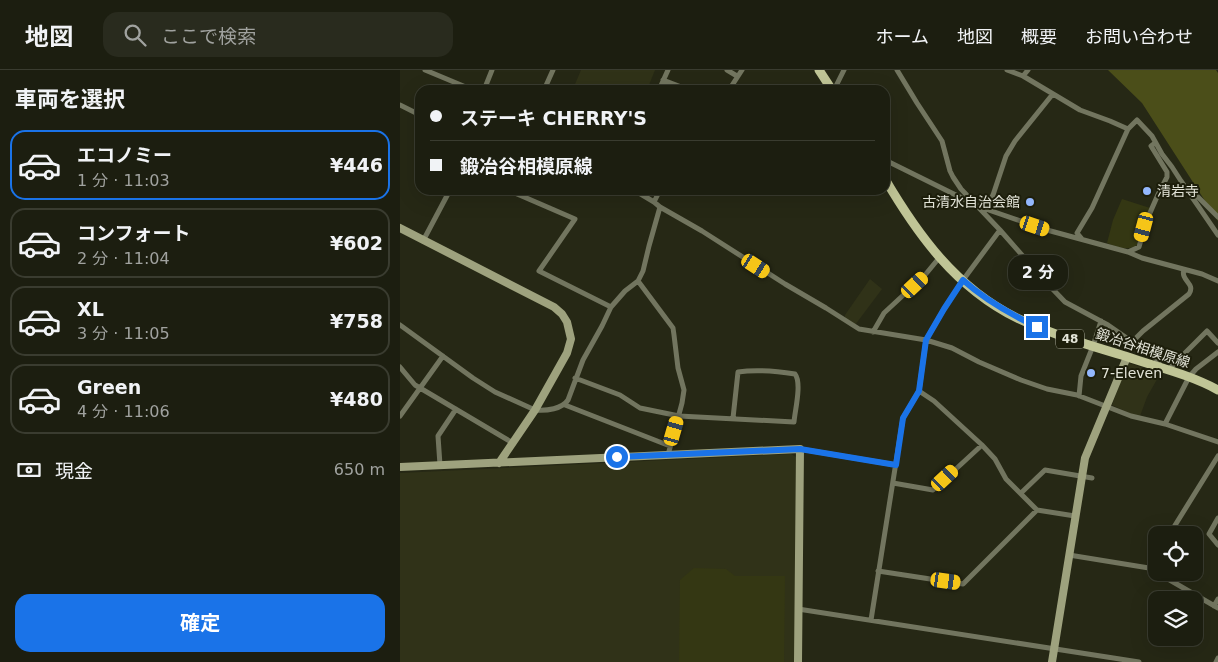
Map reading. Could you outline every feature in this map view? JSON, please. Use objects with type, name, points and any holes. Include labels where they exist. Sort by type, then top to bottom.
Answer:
[{"type":"main road","points":[[819,70],[830,85]]},
{"type":"main road","name":"鍛冶谷相模原線","points":[[890,187],[919,232],[939,258],[991,302],[1016,317],[1053,333],[1189,377],[1218,390]]},
{"type":"street","points":[[426,70],[461,85]]},
{"type":"street","points":[[486,85],[492,70]]},
{"type":"street","points":[[546,85],[553,70]]},
{"type":"street","points":[[662,85],[668,70]]},
{"type":"street","points":[[727,70],[737,76]]},
{"type":"street","points":[[732,85],[742,70]]},
{"type":"street","points":[[836,85],[844,70]]},
{"type":"street","points":[[897,70],[944,144],[947,162],[953,178],[1058,296],[1073,307],[1101,321],[1154,357],[1164,369],[1208,331],[1218,343]]},
{"type":"street","points":[[1007,70],[1023,76],[1080,110],[1128,130]]},
{"type":"street","points":[[1023,76],[1028,70]]},
{"type":"street","points":[[664,80],[676,85]]},
{"type":"street","points":[[984,211],[993,195],[1006,156],[1015,141],[1052,95]]},
{"type":"street","points":[[400,105],[415,112]]},
{"type":"street","points":[[1084,241],[1077,233],[1092,208],[1128,130],[1137,120],[1152,136],[1218,235]]},
{"type":"street","points":[[1128,252],[1140,247],[1144,227],[1167,176],[1167,172],[1151,146],[1155,143]]},
{"type":"street","points":[[890,163],[976,205]]},
{"type":"street","points":[[423,240],[447,195]]},
{"type":"street","points":[[520,195],[575,219],[539,270],[611,307]]},
{"type":"street","points":[[642,195],[784,284],[860,329],[926,340],[952,348],[1021,380],[1079,396],[1131,416],[1165,424],[1218,442]]},
{"type":"street","points":[[654,202],[658,195]]},
{"type":"street","points":[[1191,196],[1196,195],[1218,217]]},
{"type":"street","points":[[400,325],[472,378],[495,392],[535,410],[541,411],[564,405],[568,400],[583,360],[611,307],[638,281],[643,271],[660,207]]},
{"type":"street","points":[[984,211],[1218,280]]},
{"type":"street","points":[[400,228],[554,307],[567,322],[570,339],[567,352],[535,410],[500,463]]},
{"type":"street","points":[[871,620],[903,418],[919,391],[926,340],[963,280],[1000,230]]},
{"type":"street","points":[[873,332],[884,313],[939,258]]},
{"type":"street","points":[[1132,342],[1189,294],[1191,287],[1184,277],[1184,269]]},
{"type":"street","points":[[638,281],[673,328],[678,368],[684,390],[668,455]]},
{"type":"street","points":[[1079,396],[1081,376],[1101,321]]},
{"type":"street","points":[[1165,424],[1189,377],[1218,352]]},
{"type":"street","points":[[400,416],[443,356]]},
{"type":"street","points":[[1052,662],[1085,458],[1127,357]]},
{"type":"street","points":[[400,367],[415,385],[513,443]]},
{"type":"street","points":[[575,378],[620,395],[640,408],[679,416],[794,422],[798,378],[795,374],[768,370],[738,372],[733,418]]},
{"type":"street","points":[[919,391],[982,445],[995,460],[1006,479],[1037,510],[1075,516]]},
{"type":"street","points":[[564,405],[670,446]]},
{"type":"street","points":[[440,466],[438,436],[456,408]]},
{"type":"street","points":[[893,483],[933,490],[982,445]]},
{"type":"street","points":[[400,467],[800,449],[896,465]]},
{"type":"street","points":[[798,662],[800,449]]},
{"type":"street","points":[[1175,526],[1218,456]]},
{"type":"street","points":[[1020,493],[1045,470],[1092,478]]},
{"type":"street","points":[[878,571],[963,584],[1037,510]]},
{"type":"street","points":[[1218,518],[1209,534],[1218,545]]},
{"type":"street","points":[[1069,555],[1148,568]]},
{"type":"street","points":[[1171,581],[1216,607],[1218,599]]},
{"type":"street","points":[[798,609],[1139,662]]},
{"type":"street","points":[[1216,662],[1218,658]]},
{"type":"shaded area","points":[[581,70],[655,70],[649,85],[575,85]]},
{"type":"shaded area","points":[[1122,199],[1150,208],[1138,244],[1131,248],[1123,248],[1107,243],[1113,220]]},
{"type":"shaded area","points":[[870,279],[882,289],[855,325],[845,318],[845,315]]},
{"type":"shaded area","points":[[1129,363],[1160,374],[1147,397],[1140,416],[1112,405]]},
{"type":"shaded area","points":[[791,454],[796,457],[795,662],[400,662],[400,473]]},
{"type":"shaded area","points":[[694,568],[726,569],[735,576],[785,576],[784,662],[679,662],[680,580]]},
{"type":"green space","points":[[1108,70],[1216,70],[1218,73],[1218,221],[1142,103]]},
{"type":"place","name":"清岩寺","points":[[1147,191]]},
{"type":"place","name":"古清水自治会館","points":[[1030,202]]},
{"type":"place","name":"7-Eleven","points":[[1091,373]]},
{"type":"route","points":[[617,457],[800,449],[896,465],[903,418],[919,391],[926,340],[963,280],[991,302],[1037,327]]}]
